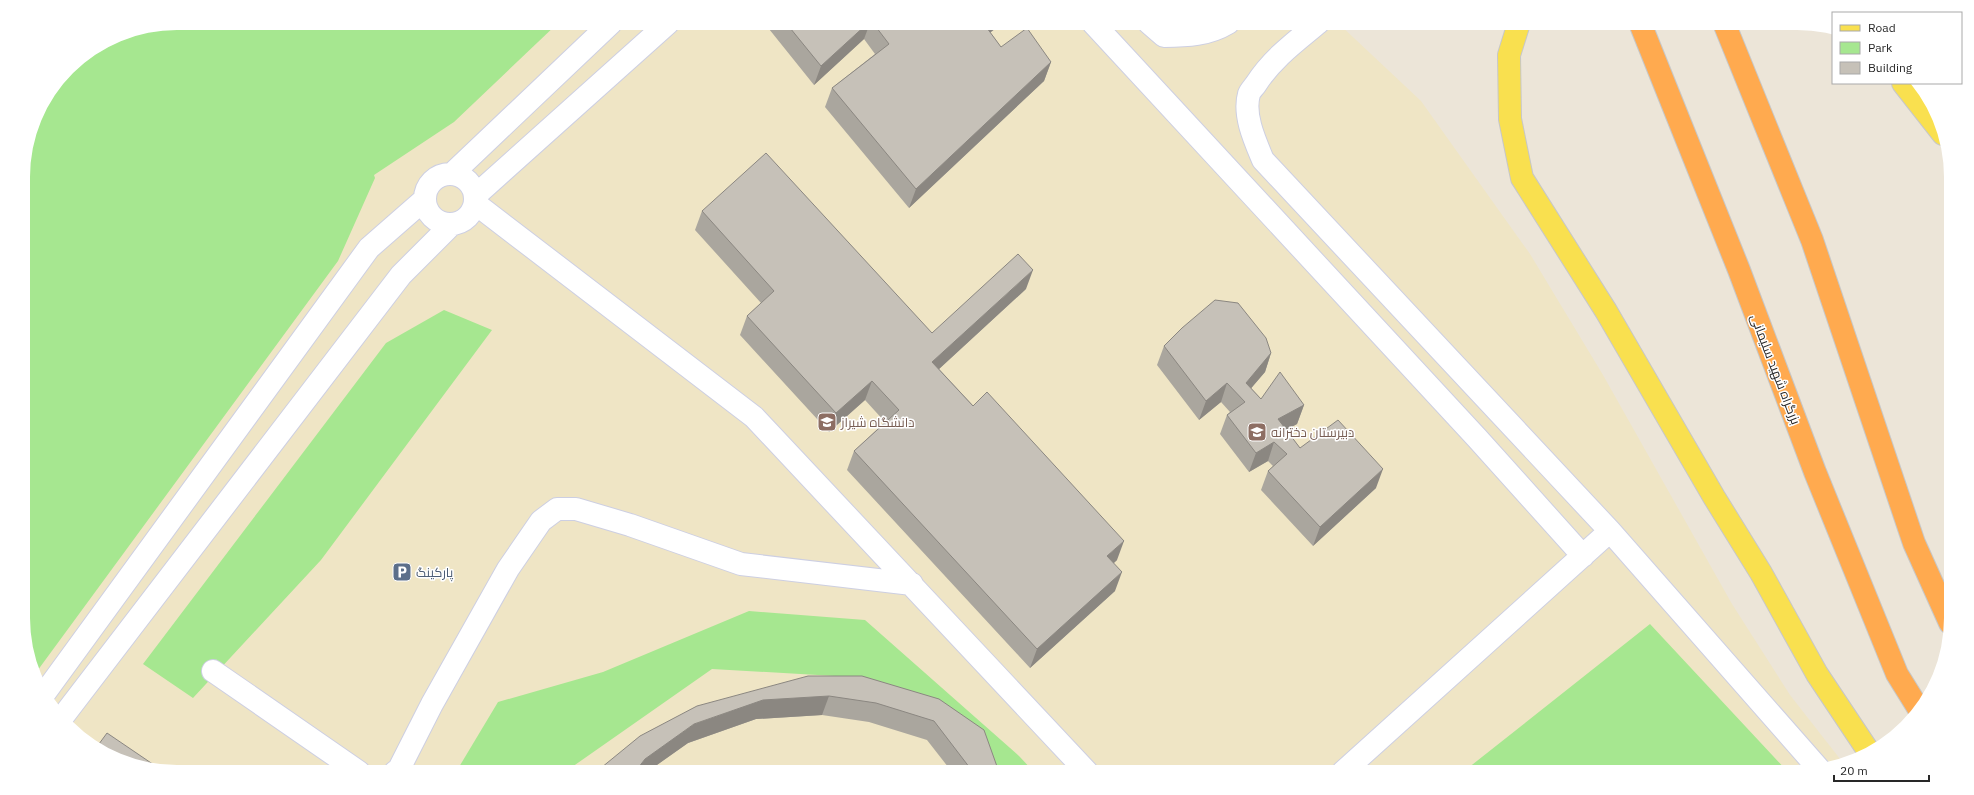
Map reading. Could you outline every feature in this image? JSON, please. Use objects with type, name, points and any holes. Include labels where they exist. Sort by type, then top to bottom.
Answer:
[{"type":"highway","name":"بزرگراه شهید سلیمانی","points":[[1643,30],[1739,270],[1815,472],[1894,666],[1916,704]]},
{"type":"highway","points":[[1727,30],[1812,240],[1914,543],[1944,610]]},
{"type":"main road","points":[[1517,30],[1509,55],[1510,119],[1522,178],[1610,318],[1714,497],[1761,573],[1817,674],[1866,748]]},
{"type":"main road","points":[[1903,84],[1933,122]]},
{"type":"street","points":[[452,174],[604,30]]},
{"type":"street","points":[[660,30],[476,200],[467,218],[460,223],[444,224],[433,218],[426,207],[426,191],[430,183],[440,176],[452,174],[468,180],[476,200],[754,417],[1080,765]]},
{"type":"street","points":[[1099,30],[1477,438],[1583,556]]},
{"type":"street","points":[[1157,30],[1164,36],[1188,36],[1216,30]]},
{"type":"street","points":[[1309,30],[1280,54],[1261,76],[1249,94],[1248,117],[1253,137],[1263,160],[1610,531],[1815,764]]},
{"type":"street","points":[[48,688],[369,248],[425,199]]},
{"type":"street","points":[[65,714],[401,274],[452,224]]},
{"type":"street","points":[[401,765],[432,704],[508,569],[541,521],[557,509],[576,509],[630,525],[741,564],[912,584]]},
{"type":"street","points":[[1351,765],[1610,531]]},
{"type":"street","points":[[213,671],[349,765]]},
{"type":"shaded area","name":"دانشگاه شیراز","points":[[167,30],[1345,30],[1421,101],[1530,254],[1603,375],[1732,604],[1790,695],[1840,758],[1807,765],[167,765],[139,760],[121,754],[103,745],[80,729],[66,715],[45,683],[35,656],[31,637],[30,167],[35,139],[41,121],[50,103],[66,80],[80,66],[103,50],[121,41],[139,35]]},
{"type":"green space","points":[[551,30],[454,122],[374,175],[375,178],[338,261],[39,668],[35,656],[30,628],[30,167],[35,139],[41,121],[60,88],[80,66],[103,50],[121,41],[158,31]]},
{"type":"green space","points":[[444,310],[492,330],[321,560],[193,698],[143,664],[386,343]]},
{"type":"green space","points":[[749,611],[865,620],[1027,765],[972,765],[852,677],[712,669],[575,765],[460,765],[498,702],[603,672]]},
{"type":"green space","points":[[1650,624],[1781,765],[1472,765]]},
{"type":"building","points":[[792,30],[860,30],[821,66]]},
{"type":"building","points":[[878,30],[988,30],[1001,47],[1024,30],[1028,30],[1051,62],[916,189],[832,88],[889,44]]},
{"type":"building","points":[[766,153],[932,333],[1018,254],[1033,270],[932,362],[973,406],[987,392],[1124,541],[1107,556],[1122,572],[1037,649],[854,451],[899,410],[872,381],[836,413],[747,316],[774,291],[702,211]]},
{"type":"building","points":[[1215,300],[1238,303],[1266,338],[1271,353],[1246,383],[1261,399],[1280,372],[1304,405],[1278,419],[1300,448],[1338,420],[1383,469],[1320,527],[1268,471],[1287,454],[1274,442],[1256,453],[1227,415],[1245,402],[1227,383],[1206,401],[1164,346],[1182,328]]},
{"type":"building","points":[[808,676],[862,676],[939,699],[984,730],[996,765],[968,765],[934,721],[876,703],[829,696],[763,700],[694,724],[645,759],[640,765],[605,765],[640,736],[697,706]]},
{"type":"building","points":[[107,733],[150,762],[121,754],[100,743]]},
{"type":"place","name":"دانشگاه شیراز","points":[[827,422]]},
{"type":"place","name":"دبیرستان دخترانه","points":[[1257,432]]},
{"type":"place","name":"پارکینگ","points":[[402,572]]}]
